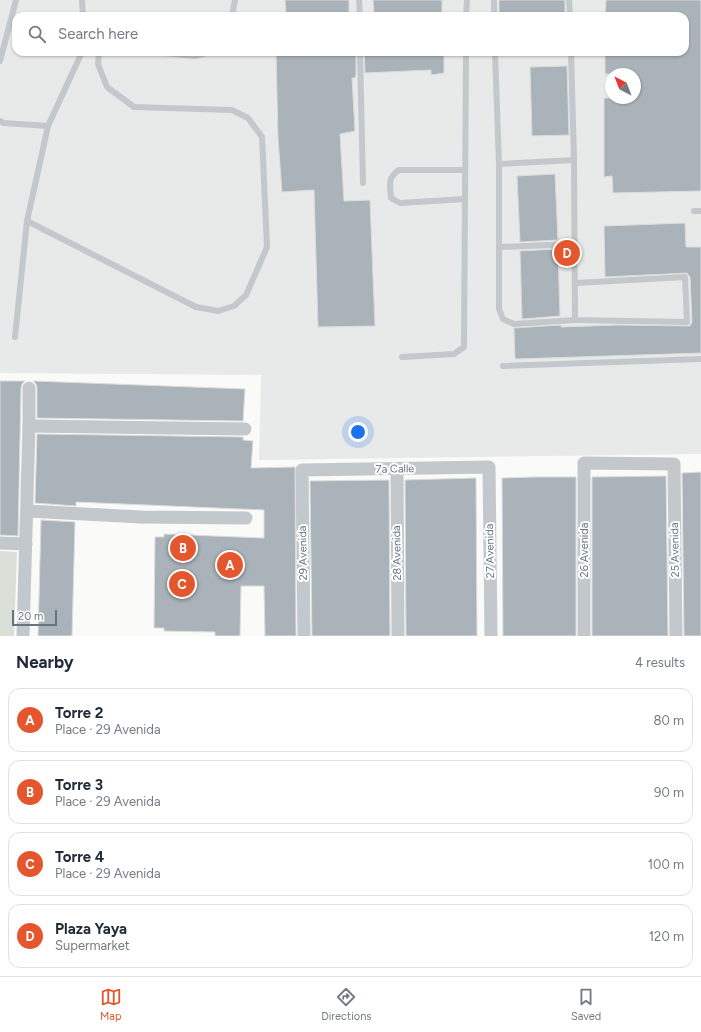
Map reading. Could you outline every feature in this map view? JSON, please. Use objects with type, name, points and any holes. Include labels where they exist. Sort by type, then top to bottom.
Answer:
[{"type":"street","points":[[23,636],[29,388]]},
{"type":"street","points":[[29,426],[245,429]]},
{"type":"street","name":"25 Avenida","points":[[584,463],[674,464],[676,636]]},
{"type":"street","name":"26 Avenida","points":[[584,463],[584,636]]},
{"type":"street","name":"7a Calle","points":[[302,470],[489,467]]},
{"type":"street","name":"27 Avenida","points":[[489,467],[491,636]]},
{"type":"street","name":"28 Avenida","points":[[397,469],[398,636]]},
{"type":"street","name":"29 Avenida","points":[[302,470],[304,636]]},
{"type":"street","points":[[27,511],[141,517],[246,518]]},
{"type":"street","points":[[0,543],[26,544]]},
{"type":"lane","points":[[13,12],[16,0]]},
{"type":"lane","points":[[82,0],[83,12]]},
{"type":"lane","points":[[233,12],[236,0]]},
{"type":"lane","points":[[359,0],[360,12]]},
{"type":"lane","points":[[466,0],[466,12]]},
{"type":"lane","points":[[494,0],[494,12]]},
{"type":"lane","points":[[569,0],[570,12]]},
{"type":"lane","points":[[0,62],[12,16]]},
{"type":"lane","points":[[16,337],[27,221],[48,126],[80,56]]},
{"type":"lane","points":[[27,221],[196,307],[218,311],[234,306],[246,295],[267,247],[262,137],[248,118],[232,110],[134,107],[107,87],[98,64],[99,56]]},
{"type":"lane","points":[[360,56],[363,183]]},
{"type":"lane","points":[[402,357],[454,354],[464,348],[466,56]]},
{"type":"lane","points":[[496,56],[499,164],[499,309],[503,319],[514,324],[575,320],[687,322],[685,277],[576,283]]},
{"type":"lane","points":[[571,56],[576,283],[575,320]]},
{"type":"lane","points":[[0,121],[4,123],[48,126]]},
{"type":"lane","points":[[499,164],[574,160]]},
{"type":"lane","points":[[464,170],[399,170],[392,174],[390,180],[391,198],[400,203],[466,199]]},
{"type":"lane","points":[[694,211],[701,211]]},
{"type":"lane","points":[[499,247],[575,244]]},
{"type":"lane","points":[[503,366],[701,359]]},
{"type":"shaded area","points":[[0,0],[701,0],[701,454],[259,460],[261,375],[0,373]]},
{"type":"shaded area","points":[[0,551],[17,552],[14,636],[0,636]]},
{"type":"building","points":[[285,0],[349,0],[349,12],[286,12]]},
{"type":"building","points":[[373,0],[442,0],[442,12],[374,12]]},
{"type":"building","points":[[499,0],[565,0],[565,12],[499,12]]},
{"type":"building","points":[[606,0],[701,0],[701,191],[613,193],[612,176],[604,177],[604,98],[605,104],[641,104],[641,68],[605,68],[605,56],[689,56],[689,12],[605,12]]},
{"type":"building","points":[[276,56],[356,56],[356,74],[355,78],[352,78],[355,131],[340,134],[344,201],[370,200],[375,326],[318,327],[314,190],[282,192],[278,138]]},
{"type":"building","points":[[364,56],[444,56],[444,73],[431,75],[431,70],[365,73]]},
{"type":"building","points":[[567,66],[569,135],[532,136],[530,67]]},
{"type":"building","points":[[555,174],[558,240],[520,242],[517,176]]},
{"type":"building","points":[[685,223],[686,247],[701,247],[701,353],[515,359],[514,328],[561,325],[561,327],[618,325],[690,326],[692,322],[690,277],[687,273],[605,277],[604,226]]},
{"type":"building","points":[[558,249],[560,316],[522,319],[520,251]]},
{"type":"building","points":[[0,381],[25,381],[21,388],[18,536],[0,535]]},
{"type":"building","points":[[33,381],[245,389],[243,421],[37,418],[37,388]]},
{"type":"building","points":[[37,434],[243,437],[243,440],[253,441],[251,468],[295,467],[296,636],[265,636],[264,586],[241,586],[240,636],[215,636],[215,632],[164,631],[164,628],[154,628],[155,537],[164,537],[164,534],[264,538],[264,510],[76,502],[76,506],[35,503]]},
{"type":"building","points":[[701,472],[701,636],[684,636],[682,473]]},
{"type":"building","points":[[666,476],[668,636],[592,636],[592,477]]},
{"type":"building","points":[[576,477],[576,636],[503,636],[502,478]]},
{"type":"building","points":[[476,478],[477,636],[406,636],[405,480]]},
{"type":"building","points":[[389,480],[390,636],[312,636],[310,481]]},
{"type":"building","points":[[41,520],[75,522],[72,636],[38,636]]},
{"type":"place","name":"Plaza Yaya","points":[[567,253]]},
{"type":"place","name":"Torre 3","points":[[183,548]]},
{"type":"place","name":"Torre 2","points":[[230,565]]},
{"type":"place","name":"Torre 4","points":[[182,584]]}]
